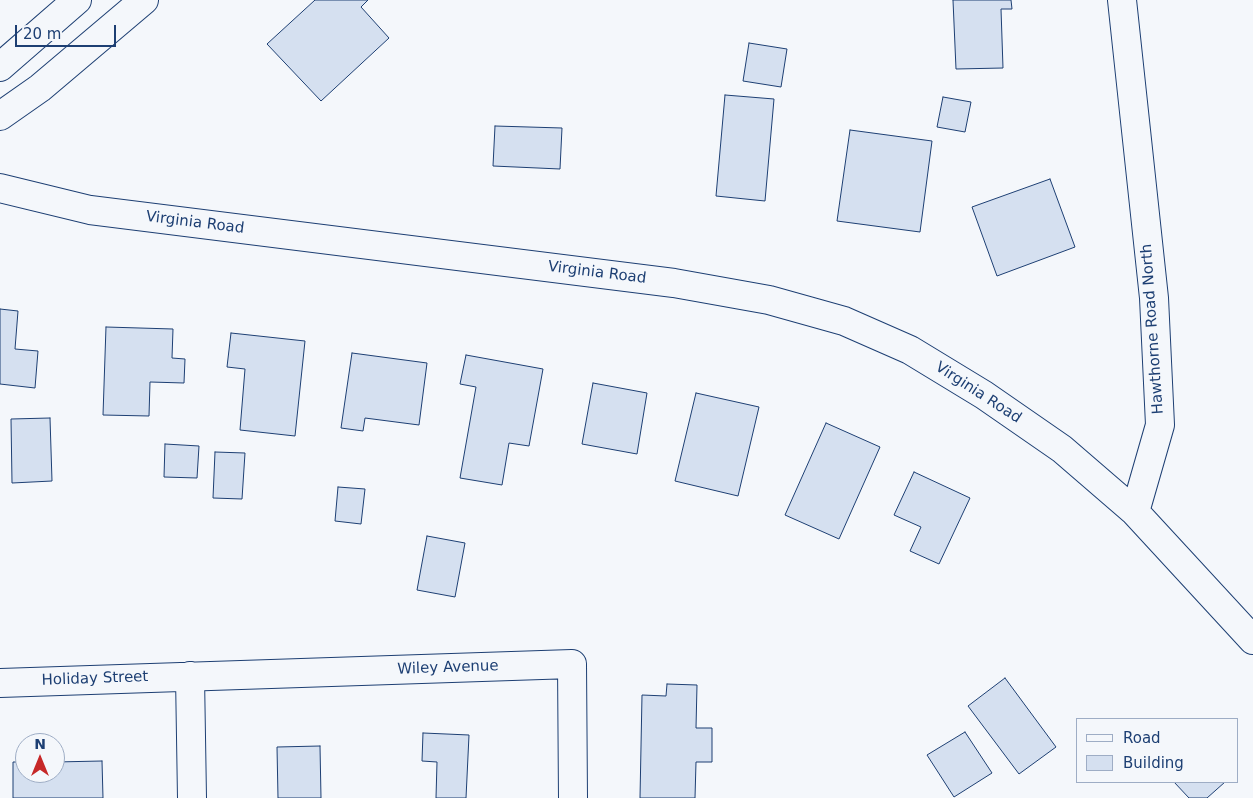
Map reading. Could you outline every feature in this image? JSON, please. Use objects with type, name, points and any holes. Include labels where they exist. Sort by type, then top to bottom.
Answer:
[{"type":"street","points":[[0,67],[77,0]]},
{"type":"street","points":[[0,116],[40,88],[144,0]]},
{"type":"street","name":"Hawthorne Road North","points":[[1122,0],[1154,298],[1160,425],[1135,512]]},
{"type":"street","name":"Virginia Road","points":[[0,188],[90,210],[674,283],[769,300],[844,321],[910,350],[984,394],[1062,449],[1135,512]]},
{"type":"street","points":[[1135,512],[1253,640]]},
{"type":"street","name":"Wiley Avenue","points":[[190,676],[572,664],[573,798]]},
{"type":"street","points":[[190,676],[192,798]]},
{"type":"street","name":"Holiday Street","points":[[0,683],[190,676]]},
{"type":"building","points":[[315,0],[368,0],[361,7],[389,38],[321,101],[267,44]]},
{"type":"building","points":[[953,0],[1011,0],[1012,9],[1001,9],[1003,68],[956,69]]},
{"type":"building","points":[[749,43],[787,49],[781,87],[743,81]]},
{"type":"building","points":[[725,95],[774,99],[765,201],[716,196]]},
{"type":"building","points":[[943,97],[971,102],[965,132],[937,127]]},
{"type":"building","points":[[495,126],[562,128],[560,169],[493,166]]},
{"type":"building","points":[[850,130],[932,141],[920,232],[837,221]]},
{"type":"building","points":[[1050,179],[1075,247],[997,276],[972,207]]},
{"type":"building","points":[[0,309],[18,311],[15,349],[38,351],[35,388],[0,384]]},
{"type":"building","points":[[106,327],[173,329],[172,358],[185,359],[184,383],[150,382],[149,416],[103,415]]},
{"type":"building","points":[[231,333],[305,341],[295,436],[240,430],[245,369],[227,367]]},
{"type":"building","points":[[352,353],[427,363],[419,425],[365,418],[363,431],[341,428]]},
{"type":"building","points":[[466,355],[543,369],[529,446],[509,443],[502,485],[460,478],[476,387],[460,384]]},
{"type":"building","points":[[593,383],[647,393],[637,454],[582,444]]},
{"type":"building","points":[[696,393],[759,407],[738,496],[675,481]]},
{"type":"building","points":[[50,418],[52,481],[12,483],[11,419]]},
{"type":"building","points":[[826,423],[880,447],[839,539],[785,515]]},
{"type":"building","points":[[165,444],[199,446],[197,478],[164,477]]},
{"type":"building","points":[[215,452],[245,453],[242,499],[213,498]]},
{"type":"building","points":[[914,472],[970,498],[939,564],[910,551],[921,527],[894,515]]},
{"type":"building","points":[[338,487],[365,489],[361,524],[335,521]]},
{"type":"building","points":[[427,536],[465,543],[455,597],[417,590]]},
{"type":"building","points":[[1005,678],[1056,747],[1019,774],[968,706]]},
{"type":"building","points":[[667,684],[697,685],[696,728],[712,728],[712,762],[696,762],[695,798],[640,798],[642,695],[666,696]]},
{"type":"building","points":[[965,732],[992,773],[954,797],[927,755]]},
{"type":"building","points":[[423,733],[469,735],[466,798],[436,798],[437,762],[422,761]]},
{"type":"building","points":[[320,746],[321,798],[278,798],[277,747]]},
{"type":"building","points":[[102,761],[103,798],[13,798],[13,762],[15,762],[15,783],[65,783],[65,762]]},
{"type":"building","points":[[1175,783],[1224,783],[1207,798],[1189,798]]}]
